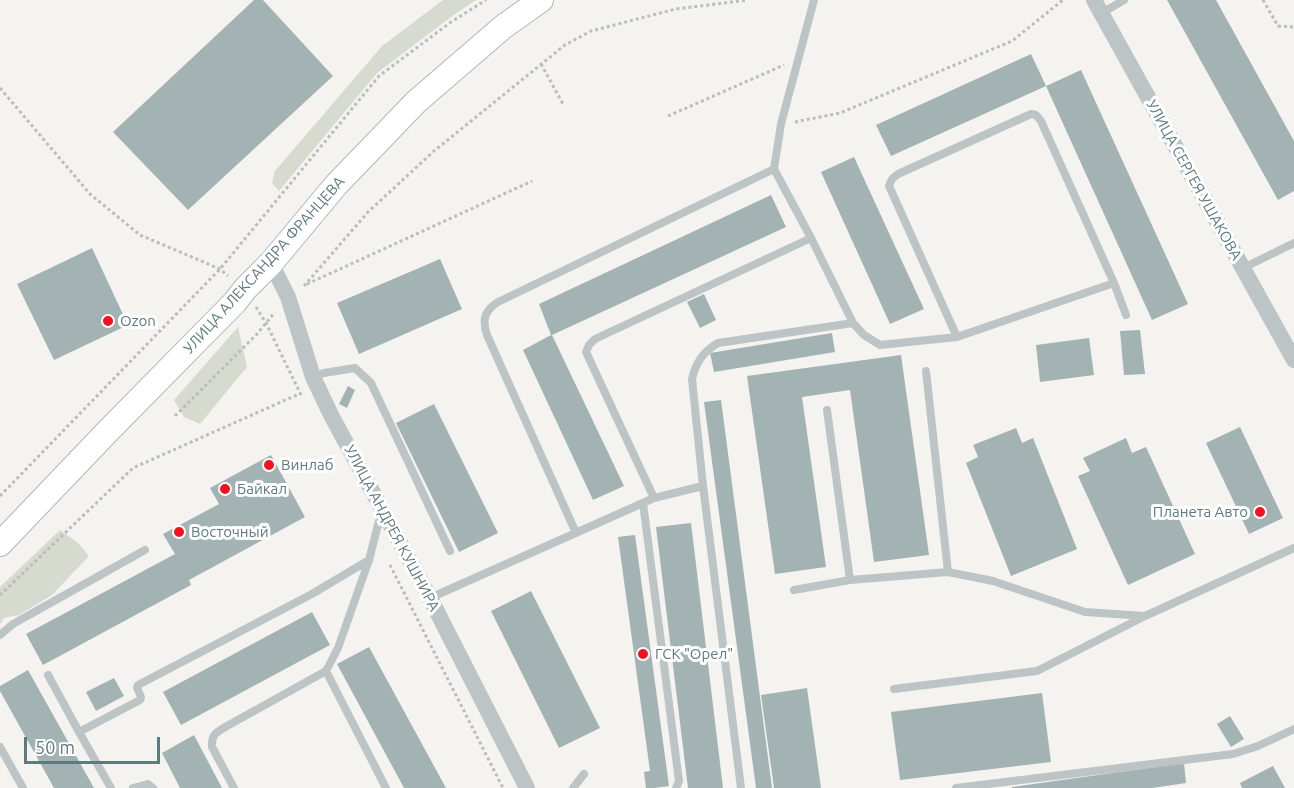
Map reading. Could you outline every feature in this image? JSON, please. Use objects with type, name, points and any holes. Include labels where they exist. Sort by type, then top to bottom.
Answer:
[{"type":"street","name":"УЛИЦА АЛЕКСАНДРА ФРАНЦЕВА","points":[[0,544],[235,302],[336,185],[416,102],[502,27],[541,0]]},
{"type":"street","name":"УЛИЦА СЕРГЕЯ УШАКОВА","points":[[1098,6],[1294,360]]},
{"type":"street","name":"УЛИЦА АНДРЕЯ КУШНИРА","points":[[271,263],[288,297],[313,377],[430,598],[526,788]]},
{"type":"lane","points":[[814,0],[781,124],[774,169],[812,237],[853,323],[864,335],[880,345],[957,337],[1114,283]]},
{"type":"lane","points":[[1098,6],[1124,0]]},
{"type":"lane","points":[[957,337],[888,186],[897,174],[1031,114],[1036,115],[1041,121],[1114,283],[1126,315]]},
{"type":"lane","points":[[576,533],[486,335],[485,316],[489,307],[774,169]]},
{"type":"lane","points":[[654,498],[586,352],[589,345],[595,339],[812,237]]},
{"type":"lane","points":[[1243,268],[1294,243]]},
{"type":"lane","points":[[741,788],[692,379],[695,367],[708,349],[718,343],[853,323]]},
{"type":"lane","points":[[313,377],[355,368],[371,383],[450,551]]},
{"type":"lane","points":[[926,371],[948,572]]},
{"type":"lane","points":[[828,410],[850,580]]},
{"type":"lane","points":[[430,598],[654,498],[704,486]]},
{"type":"lane","points":[[643,503],[679,781],[676,788]]},
{"type":"lane","points":[[234,788],[212,747],[215,733],[326,671],[338,648],[369,560],[382,509]]},
{"type":"lane","points":[[894,689],[1037,671],[1145,616],[1294,549]]},
{"type":"lane","points":[[0,635],[13,624],[145,550]]},
{"type":"lane","points":[[80,732],[141,700],[138,685],[312,594],[369,560]]},
{"type":"lane","points":[[794,590],[850,580],[948,572],[993,581],[1085,612],[1145,616]]},
{"type":"lane","points":[[326,671],[386,788]]},
{"type":"lane","points":[[48,675],[111,788]]},
{"type":"lane","points":[[956,788],[1233,754],[1258,746],[1294,729]]},
{"type":"lane","points":[[0,747],[23,788]]},
{"type":"lane","points":[[573,788],[584,774]]},
{"type":"lane","points":[[133,788],[148,784],[153,788]]},
{"type":"path","points":[[0,496],[220,269],[379,76],[451,22],[486,0]]},
{"type":"path","points":[[304,286],[368,212],[434,151],[565,45],[591,31],[676,9],[748,0]]},
{"type":"path","points":[[781,124],[840,113],[1012,41],[1063,0]]},
{"type":"path","points":[[1263,0],[1278,26],[1294,27]]},
{"type":"path","points":[[668,116],[797,59]]},
{"type":"path","points":[[541,64],[563,104]]},
{"type":"path","points":[[0,88],[90,195],[140,235],[220,269]]},
{"type":"path","points":[[288,297],[304,286],[532,181]]},
{"type":"path","points":[[175,416],[266,323]]},
{"type":"path","points":[[0,595],[134,468],[299,394]]},
{"type":"shaded area","points":[[443,0],[476,0],[377,73],[279,191],[272,183],[275,171],[382,46]]},
{"type":"shaded area","points":[[238,327],[247,367],[200,424],[184,417],[174,400]]},
{"type":"shaded area","points":[[60,530],[77,542],[89,556],[52,595],[19,615],[4,618],[0,624],[0,587]]},
{"type":"building","points":[[254,0],[263,0],[333,76],[188,210],[113,132]]},
{"type":"building","points":[[1167,0],[1216,0],[1294,141],[1294,191],[1278,200]]},
{"type":"building","points":[[1031,54],[1046,86],[891,156],[876,125]]},
{"type":"building","points":[[1081,70],[1188,304],[1152,320],[1046,86]]},
{"type":"building","points":[[854,157],[924,309],[890,324],[821,172]]},
{"type":"building","points":[[771,195],[786,227],[552,335],[624,486],[593,500],[523,350],[551,335],[539,304]]},
{"type":"building","points":[[92,248],[128,325],[54,360],[17,284]]},
{"type":"building","points":[[440,259],[462,309],[359,354],[337,303]]},
{"type":"building","points":[[704,294],[716,320],[700,328],[687,302]]},
{"type":"building","points":[[1140,330],[1145,374],[1124,375],[1120,331]]},
{"type":"building","points":[[832,333],[835,352],[714,372],[710,353]]},
{"type":"building","points":[[1089,338],[1094,375],[1040,382],[1036,345]]},
{"type":"building","points":[[901,355],[929,555],[874,562],[850,390],[802,397],[826,567],[775,574],[747,376]]},
{"type":"building","points":[[348,386],[355,390],[347,408],[339,404]]},
{"type":"building","points":[[721,400],[772,788],[756,788],[704,402]]},
{"type":"building","points":[[434,404],[498,533],[459,552],[396,423]]},
{"type":"building","points":[[1240,427],[1283,518],[1249,534],[1206,443]]},
{"type":"building","points":[[1016,428],[1022,443],[1033,438],[1077,549],[1011,576],[966,463],[978,457],[973,445]]},
{"type":"building","points":[[1126,438],[1132,453],[1146,447],[1195,554],[1128,585],[1078,476],[1090,471],[1083,458]]},
{"type":"building","points":[[271,455],[305,517],[189,580],[191,585],[43,665],[26,634],[175,554],[163,534],[219,504],[210,488]]},
{"type":"building","points":[[691,523],[723,788],[688,788],[656,527]]},
{"type":"building","name":"ГСК \"Орел\"","points":[[635,535],[669,786],[654,788],[646,788],[644,772],[650,771],[618,537]]},
{"type":"building","points":[[531,591],[600,728],[559,748],[491,611]]},
{"type":"building","points":[[312,612],[330,645],[181,725],[163,692]]},
{"type":"building","points":[[369,647],[446,788],[404,788],[337,664]]},
{"type":"building","points":[[28,670],[94,788],[54,788],[0,691],[0,686]]},
{"type":"building","points":[[114,678],[124,696],[96,711],[86,692]]},
{"type":"building","points":[[807,688],[821,788],[774,788],[761,695]]},
{"type":"building","points":[[1042,693],[1051,762],[900,780],[891,712]]},
{"type":"building","points":[[1230,716],[1244,739],[1231,747],[1217,724]]},
{"type":"building","points":[[194,735],[222,788],[180,788],[162,753]]},
{"type":"building","points":[[1184,763],[1186,783],[1152,788],[1012,788],[1012,787]]},
{"type":"building","points":[[1273,766],[1285,788],[1242,788],[1240,783]]},
{"type":"place","name":"Ozon","points":[[108,321]]},
{"type":"place","name":"Винлаб","points":[[269,465]]},
{"type":"place","name":"Байкал","points":[[225,489]]},
{"type":"place","name":"Планета Авто","points":[[1260,512]]},
{"type":"place","name":"Восточный","points":[[179,532]]},
{"type":"place","name":"ГСК \"Орел\"","points":[[643,654]]}]
